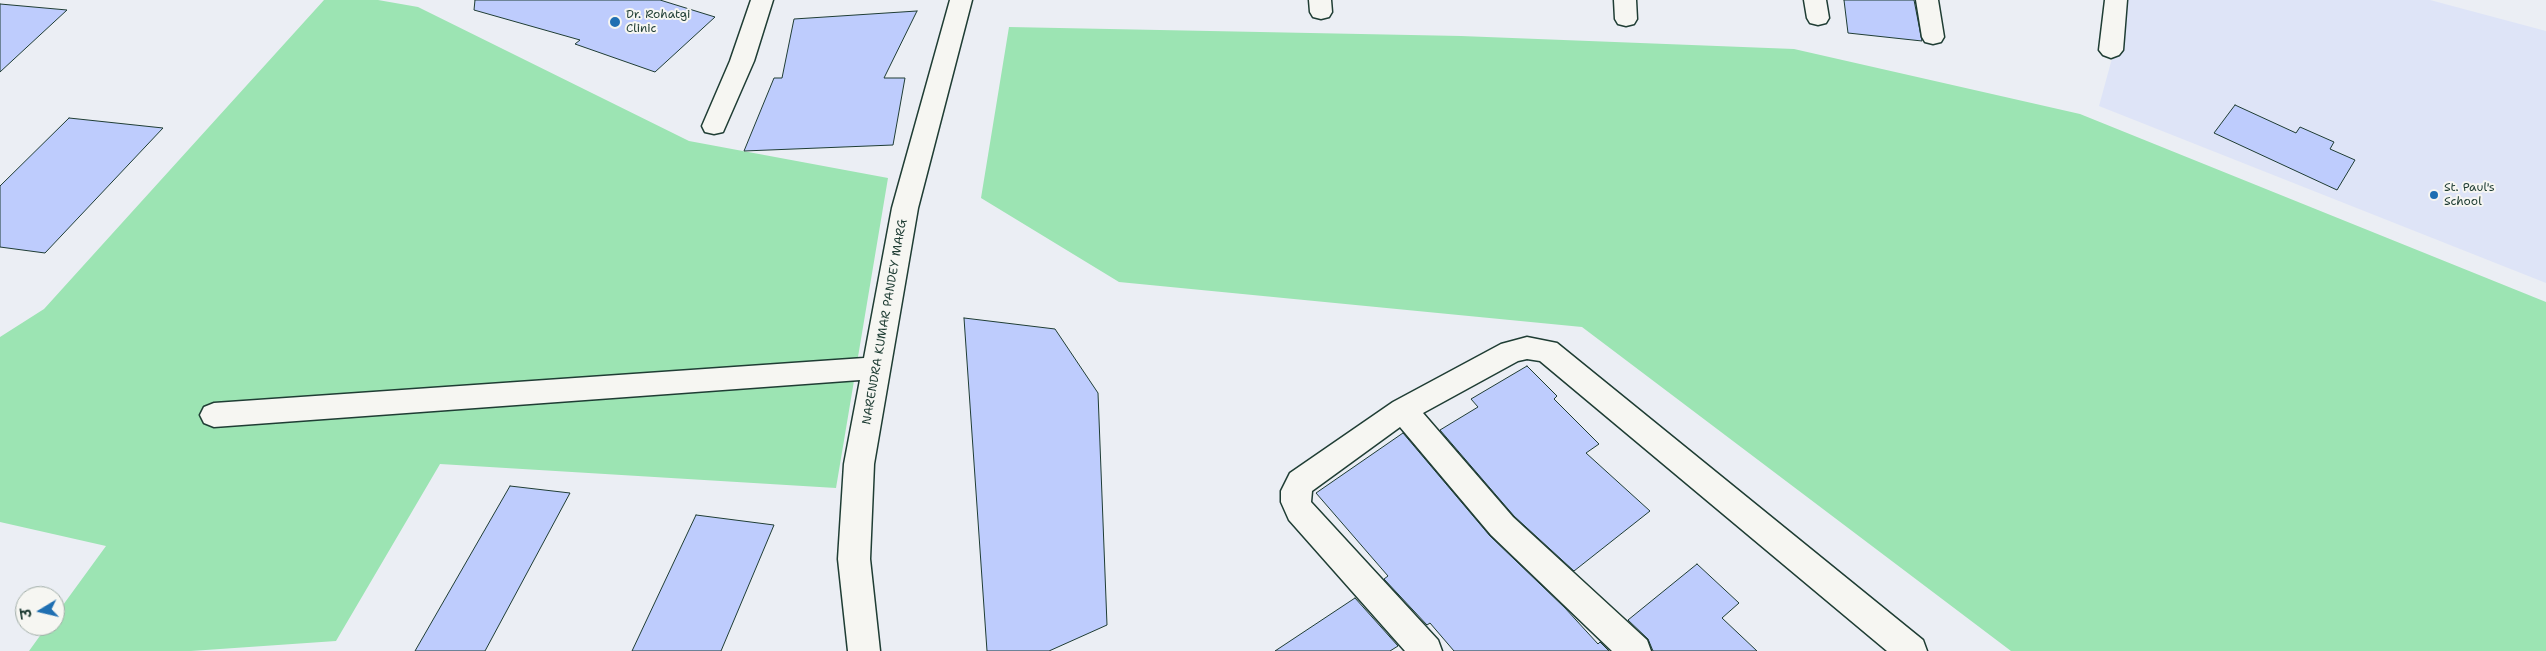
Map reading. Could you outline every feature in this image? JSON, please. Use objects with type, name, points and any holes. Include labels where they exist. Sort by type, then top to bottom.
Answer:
[{"type":"street","points":[[714,126],[742,61],[762,0]]},
{"type":"street","name":"NARENDRA KUMAR PANDEY MARG","points":[[864,651],[854,559],[859,464],[905,208],[961,0]]},
{"type":"street","points":[[1927,0],[1933,37]]},
{"type":"street","points":[[2111,50],[2116,0]]},
{"type":"street","points":[[1426,651],[1300,512],[1296,502],[1296,491],[1302,482],[1404,410],[1511,352],[1527,348],[1547,351],[1911,651]]},
{"type":"street","points":[[214,415],[877,368]]},
{"type":"street","points":[[1404,410],[1502,526],[1634,651]]},
{"type":"shaded area","name":"St. Paul's School","points":[[2128,0],[2430,0],[2546,31],[2546,283],[2099,106]]},
{"type":"green space","points":[[324,0],[378,0],[418,7],[689,141],[888,178],[836,488],[440,464],[336,641],[191,651],[29,651],[40,636],[65,636],[65,602],[106,546],[0,522],[0,337],[44,309]]},
{"type":"green space","points":[[1009,27],[1461,36],[1794,49],[2080,114],[2546,302],[2546,651],[2011,651],[1582,327],[1119,282],[981,198]]},
{"type":"building","points":[[475,0],[660,0],[715,17],[655,72],[575,44],[580,40],[474,10]]},
{"type":"building","points":[[1844,0],[1914,0],[1922,41],[1848,33]]},
{"type":"building","points":[[0,4],[67,10],[0,72]]},
{"type":"building","points":[[917,11],[884,78],[905,78],[893,145],[744,151],[774,78],[782,78],[794,19]]},
{"type":"building","points":[[2235,105],[2296,133],[2300,127],[2334,142],[2330,149],[2355,160],[2337,190],[2214,133]]},
{"type":"building","points":[[69,118],[163,128],[45,253],[0,247],[0,186]]},
{"type":"building","points":[[964,318],[1055,329],[1098,393],[1107,625],[1049,651],[987,651]]},
{"type":"building","points":[[1527,366],[1557,396],[1554,399],[1599,444],[1586,453],[1650,511],[1574,571],[1514,516],[1440,430],[1478,407],[1471,399]]},
{"type":"building","points":[[1403,433],[1490,536],[1565,608],[1598,644],[1600,642],[1609,651],[1454,651],[1430,623],[1427,625],[1384,579],[1388,576],[1316,493]]},
{"type":"building","points":[[510,486],[570,493],[485,651],[415,651]]},
{"type":"building","points":[[696,515],[774,525],[721,651],[632,651]]},
{"type":"building","points":[[1697,564],[1739,603],[1722,618],[1757,651],[1653,651],[1648,639],[1628,620]]},
{"type":"building","points":[[1355,598],[1398,646],[1390,651],[1275,651]]},
{"type":"place","name":"Dr. Rohatgi Clinic","points":[[615,22]]},
{"type":"place","name":"St. Paul's School","points":[[2434,195]]}]
